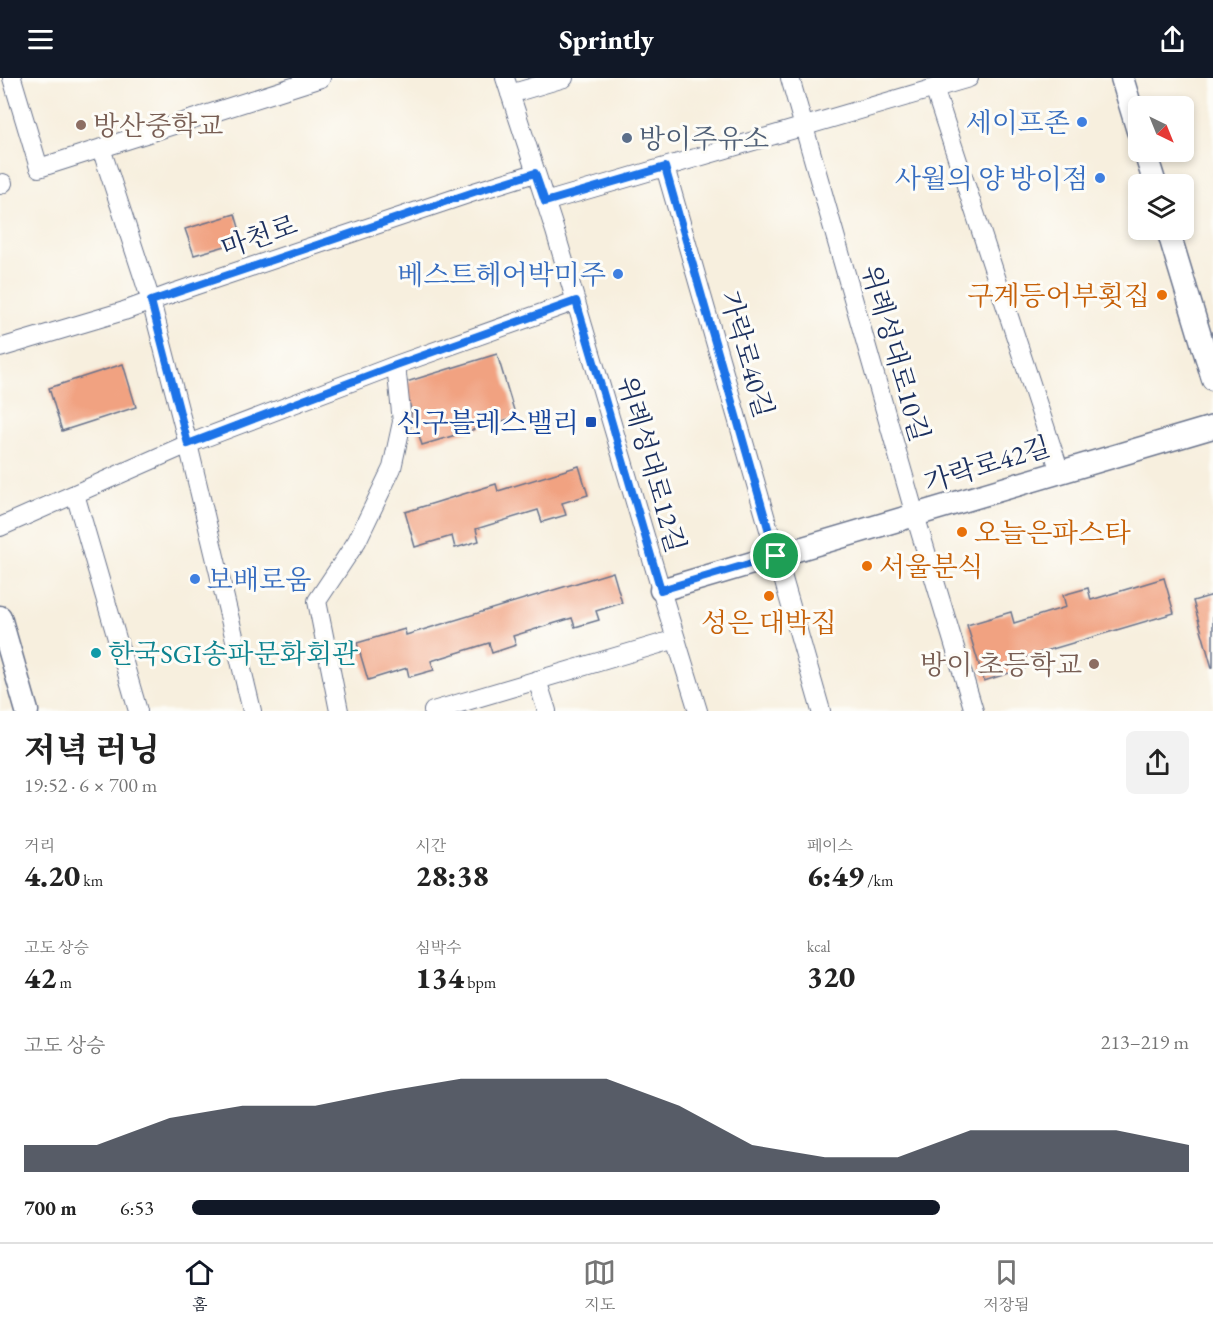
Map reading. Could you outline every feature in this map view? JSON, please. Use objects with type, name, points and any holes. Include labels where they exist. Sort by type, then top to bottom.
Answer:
[{"type":"street","points":[[12,78],[39,168],[321,78]]},
{"type":"street","points":[[507,86],[564,78]]},
{"type":"street","name":"위례성대로10길","points":[[790,78],[915,515],[974,711]]},
{"type":"street","points":[[545,202],[969,78]]},
{"type":"street","points":[[1122,78],[1128,98]]},
{"type":"street","name":"위례성대로12길","points":[[507,86],[576,301],[698,711]]},
{"type":"street","points":[[934,88],[1060,472]]},
{"type":"street","points":[[101,148],[151,301],[252,711]]},
{"type":"street","name":"가락로40길","points":[[665,167],[776,556]]},
{"type":"street","name":"마천로","points":[[0,348],[124,311],[535,173]]},
{"type":"street","points":[[1171,240],[1213,379]]},
{"type":"street","points":[[0,527],[188,444],[396,365],[576,301]]},
{"type":"street","points":[[339,711],[317,601],[357,541],[392,468],[402,422],[396,365]]},
{"type":"street","name":"가락로42길","points":[[661,590],[1213,427]]},
{"type":"street","points":[[75,494],[138,711]]},
{"type":"street","points":[[776,556],[821,711]]},
{"type":"street","points":[[0,617],[27,711]]},
{"type":"street","points":[[433,711],[676,639]]},
{"type":"street","points":[[537,680],[547,711]]},
{"type":"building","points":[[235,214],[243,241],[194,255],[185,229]]},
{"type":"building","points":[[497,354],[516,417],[422,445],[403,383]]},
{"type":"building","points":[[123,364],[136,407],[62,431],[49,388]]},
{"type":"building","points":[[579,466],[588,495],[562,503],[566,515],[542,522],[538,510],[476,529],[479,541],[455,548],[452,536],[415,547],[405,512],[496,484],[498,491]]},
{"type":"building","points":[[613,572],[622,603],[596,611],[599,620],[575,627],[572,618],[513,636],[516,645],[492,653],[489,643],[431,661],[434,670],[409,677],[407,668],[368,680],[357,643],[405,629],[406,635]]},
{"type":"building","points":[[1164,578],[1174,613],[1022,658],[1025,668],[984,681],[967,625],[1011,612],[1014,623],[1066,607],[1063,595],[1088,588],[1091,600]]},
{"type":"building","points":[[1213,595],[1213,667],[1212,668],[1193,601]]},
{"type":"place","name":"세이프존","points":[[1082,122]]},
{"type":"place","name":"방산중학교","points":[[81,125]]},
{"type":"place","name":"방이주유소","points":[[627,138]]},
{"type":"place","name":"사월의 양 방이점","points":[[1100,178]]},
{"type":"place","name":"베스트헤어박미주","points":[[618,274]]},
{"type":"place","name":"구계등어부횟집","points":[[1162,295]]},
{"type":"place","name":"신구블레스밸리","points":[[591,422]]},
{"type":"place","name":"오늘은파스타","points":[[962,532]]},
{"type":"place","name":"서울분식","points":[[867,566]]},
{"type":"place","name":"보배로움","points":[[195,579]]},
{"type":"place","name":"성은 대박집","points":[[769,596]]},
{"type":"place","name":"한국SGI송파문화회관","points":[[96,653]]},
{"type":"place","name":"방이 초등학교","points":[[1094,664]]},
{"type":"route","points":[[665,167],[776,556],[661,590],[576,301],[396,365],[188,444],[151,301],[535,173],[545,202],[665,167]]}]
